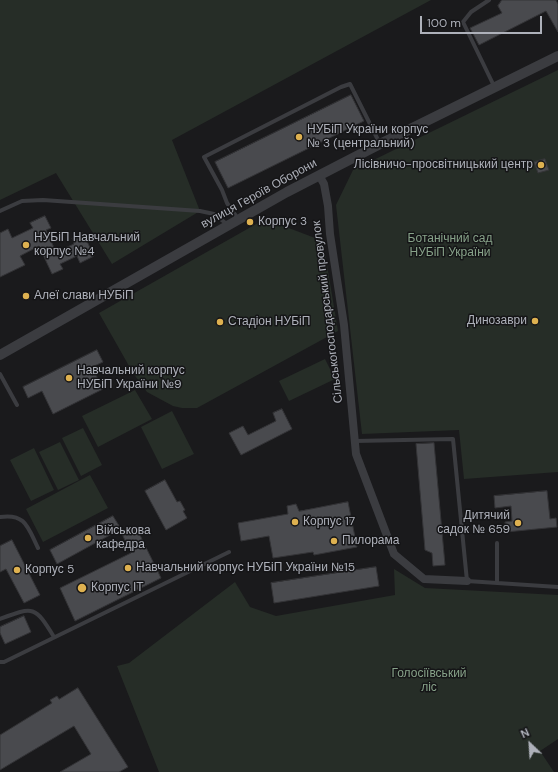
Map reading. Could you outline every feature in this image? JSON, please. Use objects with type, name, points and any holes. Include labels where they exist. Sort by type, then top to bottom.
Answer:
[{"type":"street","name":"вулиця Героїв Оборони","points":[[0,356],[238,220],[319,176],[380,144],[558,56]]},
{"type":"street","name":"Сільськогосподарський провулок","points":[[319,176],[324,184],[328,206],[330,234],[344,325],[356,454],[394,554],[424,579],[467,581]]},
{"type":"lane","points":[[489,0],[471,12],[463,22],[495,87]]},
{"type":"lane","points":[[238,220],[223,196],[222,190],[204,157],[341,86],[350,84],[380,144]]},
{"type":"lane","points":[[0,211],[22,201],[50,200],[214,214],[228,226]]},
{"type":"lane","points":[[0,374],[17,405]]},
{"type":"lane","points":[[355,441],[453,439],[467,581]]},
{"type":"lane","points":[[0,517],[8,516],[20,518],[24,522],[38,548]]},
{"type":"lane","points":[[497,543],[497,583]]},
{"type":"lane","points":[[0,662],[4,662],[54,638],[229,552]]},
{"type":"lane","name":"Сільськогосподарський провулок","points":[[467,581],[558,588]]},
{"type":"lane","points":[[0,619],[22,611],[32,611],[38,614],[54,638]]},
{"type":"green space","points":[[0,0],[431,0],[172,140],[200,211],[112,264],[56,173],[0,200]]},
{"type":"green space","name":"Ботанічний сад НУБіП України","points":[[558,70],[558,472],[464,479],[459,430],[362,434],[336,205],[353,170]]},
{"type":"green space","name":"Стадіон НУБіП","points":[[265,219],[323,241],[338,331],[197,408],[182,408],[173,406],[147,392],[133,373],[99,313]]},
{"type":"green space","points":[[325,359],[335,379],[289,401],[279,381]]},
{"type":"green space","points":[[135,390],[152,419],[98,447],[82,416]]},
{"type":"green space","points":[[172,411],[194,454],[162,469],[141,427]]},
{"type":"green space","points":[[83,428],[102,465],[81,476],[62,438]]},
{"type":"green space","points":[[60,442],[79,480],[58,490],[39,452]]},
{"type":"green space","points":[[34,448],[54,490],[31,501],[10,460]]},
{"type":"green space","points":[[90,475],[108,508],[43,542],[26,509]]},
{"type":"green space","name":"Голосіївський ліс","points":[[394,569],[425,588],[558,595],[558,739],[540,751],[554,772],[159,772],[117,666],[129,663],[235,582],[250,607],[276,616],[395,595]]},
{"type":"building","points":[[502,0],[556,0],[558,4],[558,32],[546,11],[479,45],[470,28],[502,13],[498,6]]},
{"type":"building","name":"НУБіП України корпус № 3 (центральний)","points":[[351,95],[364,121],[228,188],[215,162]]},
{"type":"building","name":"Лісівничо-просвітницький центр","points":[[545,159],[549,170],[538,173],[534,162]]},
{"type":"building","name":"НУБіП Навчальний корпус №4","points":[[45,216],[51,228],[46,230],[56,252],[74,244],[72,238],[83,233],[94,256],[80,263],[77,256],[60,264],[63,269],[52,274],[39,246],[20,256],[25,265],[0,277],[0,233],[8,229],[12,238],[33,228],[30,223]]},
{"type":"building","name":"Навчальний корпус НУБіП України №9","points":[[97,350],[103,362],[92,367],[103,389],[53,414],[42,391],[28,398],[23,387]]},
{"type":"building","points":[[282,409],[292,429],[241,455],[229,433],[243,426],[248,435],[276,421],[273,413]]},
{"type":"building","points":[[434,443],[445,565],[433,566],[432,553],[425,550],[416,444]]},
{"type":"building","points":[[165,480],[177,502],[180,501],[187,518],[166,530],[145,491]]},
{"type":"building","points":[[547,491],[550,519],[556,518],[557,527],[506,532],[505,522],[512,521],[511,506],[495,508],[494,496]]},
{"type":"building","points":[[348,502],[357,547],[314,555],[313,552],[273,558],[269,536],[241,541],[238,523],[288,514],[287,506],[296,504],[299,511]]},
{"type":"building","name":"Військова кафедра","points":[[113,516],[121,529],[57,564],[50,550]]},
{"type":"building","name":"Навчальний корпус НУБіП України №15","points":[[136,527],[161,578],[75,621],[60,588],[131,553],[122,534]]},
{"type":"building","name":"Корпус 5","points":[[12,540],[40,595],[24,603],[6,569],[0,572],[0,546]]},
{"type":"building","points":[[376,567],[379,586],[274,603],[271,583]]},
{"type":"building","points":[[24,616],[31,632],[5,644],[0,633],[0,627]]},
{"type":"building","points":[[78,688],[128,767],[119,772],[60,772],[91,754],[74,726],[0,770],[0,735],[52,703],[50,700],[57,696],[59,699]]},
{"type":"place","name":"НУБіП України корпус № 3 (центральний)","points":[[299,137]]},
{"type":"place","name":"Лісівничо-просвітницький центр","points":[[541,165]]},
{"type":"place","name":"Корпус 3","points":[[250,222]]},
{"type":"place","name":"НУБіП Навчальний корпус №4","points":[[26,245]]},
{"type":"place","name":"Алеї слави НУБіП","points":[[26,296]]},
{"type":"place","name":"Динозаври","points":[[535,321]]},
{"type":"place","name":"Стадіон НУБіП","points":[[220,322]]},
{"type":"place","name":"Навчальний корпус НУБіП України №9","points":[[69,378]]},
{"type":"place","name":"Корпус 17","points":[[295,522]]},
{"type":"place","name":"Дитячий садок № 659","points":[[518,523]]},
{"type":"place","name":"Військова кафедра","points":[[88,538]]},
{"type":"place","name":"Пилорама","points":[[334,541]]},
{"type":"place","name":"Навчальний корпус НУБіП України №15","points":[[128,568]]},
{"type":"place","name":"Корпус 5","points":[[17,570]]},
{"type":"place","name":"Корпус ІТ","points":[[82,588]]}]
